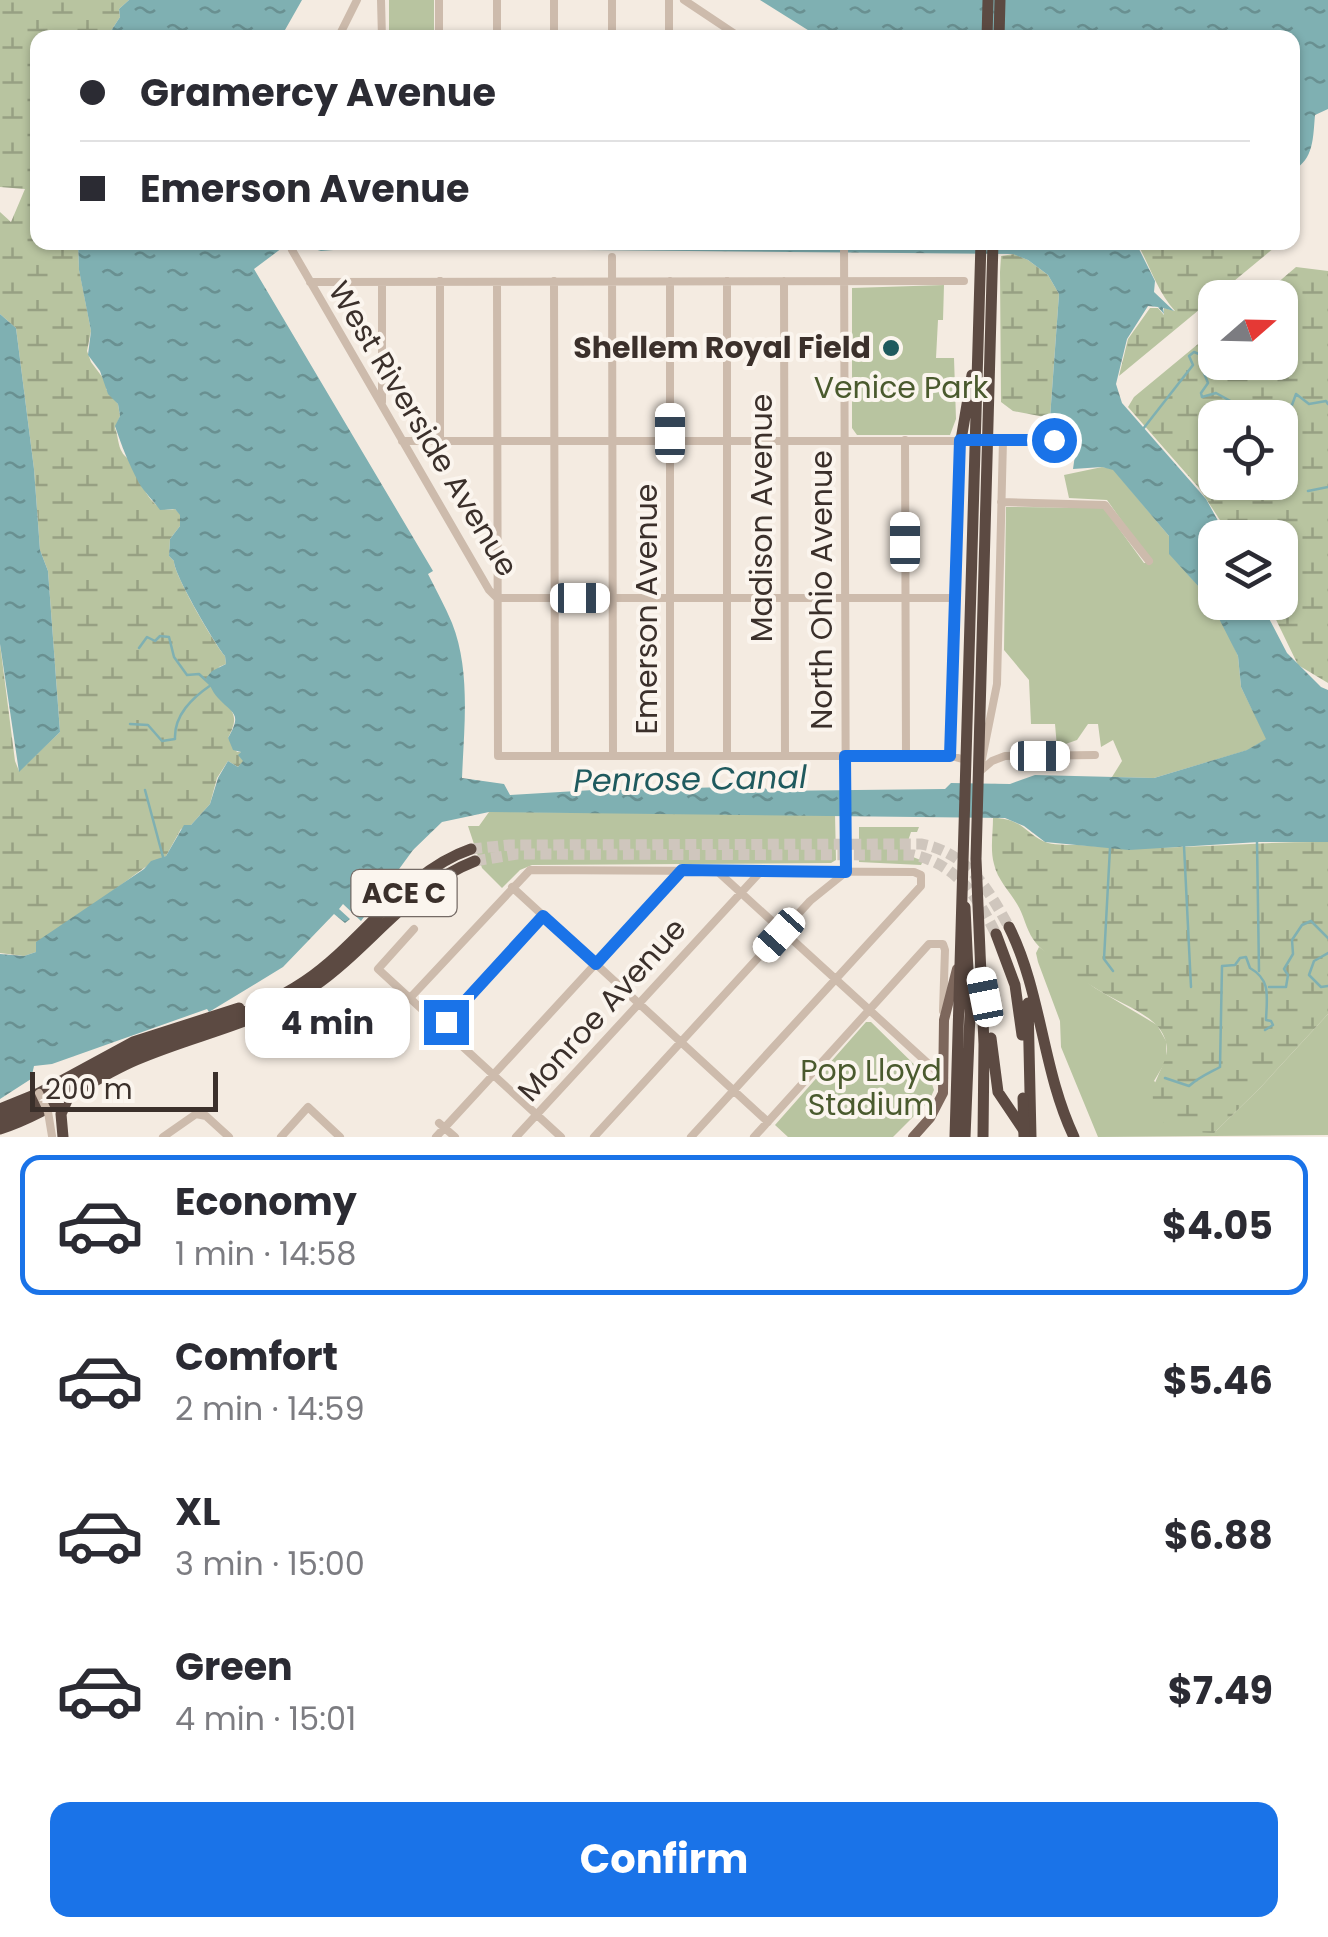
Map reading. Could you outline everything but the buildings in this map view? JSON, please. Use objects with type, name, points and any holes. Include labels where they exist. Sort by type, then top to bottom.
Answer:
[{"type":"highway","points":[[987,30],[988,0]]},
{"type":"highway","points":[[998,30],[1000,0]]},
{"type":"highway","points":[[983,250],[970,768],[983,1137]]},
{"type":"highway","points":[[981,440],[978,356],[990,250]]},
{"type":"highway","points":[[960,440],[978,356]]},
{"type":"highway","points":[[955,1137],[957,968],[963,872],[970,832]]},
{"type":"highway","name":"ACE C","points":[[0,1119],[36,1105],[136,1051],[256,1009],[314,975],[423,876],[452,857],[473,855],[418,894],[340,966],[288,1002],[235,1027],[136,1060],[36,1116],[0,1129]]},
{"type":"highway","points":[[963,872],[970,1002],[966,1131]]},
{"type":"highway","points":[[1009,927],[1027,971],[1051,1074],[1074,1137]]},
{"type":"highway","points":[[996,934],[1012,973],[1020,1007],[1027,1100]]},
{"type":"highway","points":[[1017,945],[1028,1001],[1028,1137]]},
{"type":"highway","points":[[0,1109],[39,1093],[133,1042],[258,1002],[314,975]]},
{"type":"highway","points":[[980,975],[996,1086],[1003,1103],[1028,1137]]},
{"type":"highway","points":[[56,1136],[68,1098]]},
{"type":"main road","points":[[913,1137],[939,1104],[944,1078],[944,1020],[957,968]]},
{"type":"main road","points":[[903,1137],[939,1104]]},
{"type":"street","points":[[342,30],[357,0]]},
{"type":"street","points":[[382,0],[382,30]]},
{"type":"street","points":[[440,0],[440,30]]},
{"type":"street","points":[[497,0],[497,30]]},
{"type":"street","points":[[554,0],[554,30]]},
{"type":"street","points":[[612,0],[612,30]]},
{"type":"street","points":[[669,0],[669,30]]},
{"type":"street","points":[[684,0],[722,30]]},
{"type":"street","name":"West Riverside Avenue","points":[[292,250],[497,598],[498,756],[555,756]]},
{"type":"street","name":"North Ohio Avenue","points":[[844,250],[846,872]]},
{"type":"street","points":[[612,257],[613,756]]},
{"type":"street","points":[[440,281],[440,441]]},
{"type":"street","points":[[554,281],[555,756],[950,756],[970,768]]},
{"type":"street","name":"Emerson Avenue","points":[[670,281],[670,756]]},
{"type":"street","points":[[727,281],[727,756]]},
{"type":"street","name":"Madison Avenue","points":[[784,281],[785,756]]},
{"type":"street","points":[[310,282],[964,281]]},
{"type":"street","points":[[382,282],[382,407]]},
{"type":"street","points":[[497,282],[497,598],[955,598]]},
{"type":"street","points":[[402,441],[1054,440],[1066,436]]},
{"type":"street","points":[[905,440],[906,756]]},
{"type":"street","points":[[950,756],[960,440]]},
{"type":"street","points":[[970,768],[987,739],[996,684],[1003,440]]},
{"type":"street","points":[[1002,502],[1105,505],[1150,561]]},
{"type":"street","points":[[987,739],[995,751],[1005,756]]},
{"type":"street","points":[[970,768],[1005,756],[1095,755]]},
{"type":"street","points":[[410,998],[532,870],[921,875],[920,886],[691,1137]]},
{"type":"street","points":[[436,1137],[442,1125],[495,1076],[682,870]]},
{"type":"street","points":[[716,870],[944,1078]]},
{"type":"street","name":"Monroe Avenue","points":[[516,1137],[762,870]]},
{"type":"street","points":[[594,1137],[816,895],[846,872]]},
{"type":"street","points":[[512,887],[768,1122]]},
{"type":"street","points":[[442,1027],[543,916]]},
{"type":"street","points":[[414,929],[378,969],[562,1137]]},
{"type":"street","points":[[754,1137],[929,944],[940,943],[945,950],[944,1020]]},
{"type":"street","points":[[39,1093],[56,1136]]},
{"type":"street","points":[[280,1137],[308,1107],[336,1136]]},
{"type":"street","points":[[163,1137],[196,1114],[206,1116],[229,1137]]},
{"type":"street","points":[[442,1125],[455,1137]]},
{"type":"green space","points":[[0,0],[129,0],[119,9],[120,17],[112,30],[30,30],[30,250],[78,250],[91,331],[87,351],[118,404],[120,416],[115,428],[123,454],[153,502],[180,514],[180,526],[170,539],[169,556],[195,609],[225,656],[226,664],[219,667],[213,686],[231,710],[234,721],[228,738],[244,761],[238,767],[228,761],[217,778],[210,804],[191,825],[181,829],[166,856],[113,890],[36,952],[24,956],[0,953],[0,644],[19,771],[60,732],[48,571],[40,550],[16,328],[0,314],[0,212],[11,222],[25,189],[0,187]]},
{"type":"green space","points":[[389,0],[434,0],[434,30],[389,30]]},
{"type":"green space","points":[[1140,250],[1272,250],[1235,280],[1198,280],[1198,311],[1119,376],[1128,339],[1150,308],[1158,308],[1164,315],[1164,308],[1175,311]]},
{"type":"green space","points":[[1014,254],[1048,275],[1059,294],[1050,418],[1013,411],[1001,402],[1001,256]]},
{"type":"green space","points":[[1296,267],[1328,271],[1328,683],[1298,665],[1276,620],[1298,620],[1298,520],[1220,520],[1207,500],[1298,500],[1298,400],[1198,400],[1198,487],[1128,407],[1134,397],[1198,344],[1198,380],[1298,380],[1298,280],[1281,280]]},
{"type":"green space","name":"Venice Park","points":[[944,285],[936,358],[954,358],[956,419],[950,435],[857,435],[852,428],[852,288]]},
{"type":"green space","points":[[1102,467],[1113,469],[1169,536],[1170,554],[1198,586],[1198,620],[1221,620],[1227,631],[1238,656],[1241,687],[1267,739],[1248,750],[1154,778],[1112,777],[1122,761],[1113,740],[1101,747],[1098,724],[1088,724],[1077,740],[1057,747],[1055,724],[1031,724],[1029,680],[1004,650],[1006,507],[1104,508],[1144,563],[1151,562],[1107,500],[1069,498],[1064,475]]},
{"type":"green space","points":[[489,812],[835,814],[836,860],[532,865],[520,870],[502,888],[482,868],[468,826],[479,826]]},
{"type":"green space","points":[[993,818],[1012,821],[1041,840],[1059,845],[1141,848],[1328,842],[1328,1014],[1214,1133],[1172,1131],[1158,1115],[1153,1101],[1166,1054],[1166,1042],[1159,1028],[1064,968],[1033,939],[996,870],[992,853]]},
{"type":"green space","points":[[859,827],[919,827],[917,832],[911,832],[906,847],[913,857],[923,861],[921,865],[859,862]]},
{"type":"green space","points":[[1039,947],[1095,988],[1157,1025],[1166,1041],[1166,1061],[1154,1081],[1215,1132],[1328,1014],[1328,1135],[1098,1137],[1061,1047],[1060,1021],[1038,962]]},
{"type":"green space","name":"Pop Lloyd Stadium","points":[[866,1022],[871,1022],[931,1081],[934,1090],[929,1101],[893,1137],[788,1137],[775,1125]]},
{"type":"water","points":[[129,0],[302,0],[285,30],[112,30],[120,17],[119,9]]},
{"type":"water","points":[[760,0],[1328,0],[1328,109],[1315,115],[1309,154],[1300,166],[1300,30],[808,30]]},
{"type":"water","points":[[78,250],[279,250],[254,269],[433,571],[428,574],[452,623],[462,660],[465,699],[462,778],[504,784],[510,795],[610,789],[611,785],[619,784],[619,790],[762,786],[769,791],[945,789],[951,783],[1010,784],[1035,775],[1154,778],[1247,750],[1266,739],[1241,687],[1238,656],[1220,620],[1270,620],[1287,653],[1328,690],[1328,842],[1129,850],[1045,842],[1005,818],[489,812],[442,822],[413,850],[361,921],[343,904],[339,909],[350,919],[345,923],[334,914],[283,967],[209,1012],[207,1009],[52,1064],[34,1066],[31,1079],[0,1099],[0,954],[24,956],[36,952],[36,942],[151,861],[166,856],[184,825],[191,825],[210,804],[228,761],[238,767],[243,761],[238,755],[241,752],[233,750],[228,738],[235,724],[234,715],[206,678],[226,664],[225,656],[169,556],[170,539],[180,526],[180,515],[175,509],[160,510],[139,483],[115,426],[120,416],[118,404],[108,394],[100,371],[88,355],[91,331]]},
{"type":"water","points":[[576,250],[1140,250],[1155,281],[1154,292],[1174,311],[1163,308],[1164,314],[1158,307],[1148,306],[1127,339],[1116,384],[1122,403],[1198,490],[1198,500],[1207,500],[1218,520],[1198,520],[1198,586],[1169,554],[1169,536],[1113,470],[1073,469],[1077,441],[1065,425],[1050,418],[1059,294],[1048,275],[1013,254]]},
{"type":"water","points":[[0,314],[16,328],[40,550],[48,571],[60,732],[19,772],[0,644]]},
{"type":"waterway","points":[[1143,429],[1193,365],[1189,356],[1194,352],[1207,361],[1204,373],[1208,383],[1202,397],[1216,393],[1252,413],[1259,407],[1277,404],[1282,410],[1292,405],[1296,394],[1309,404],[1328,404]]},
{"type":"waterway","points":[[1308,491],[1328,487]]},
{"type":"waterway","points":[[130,724],[148,725],[162,741],[175,739],[185,708],[211,685],[199,674],[187,675],[174,657],[169,637],[160,636],[155,641],[147,637],[139,648]]},
{"type":"waterway","points":[[145,790],[163,857]]},
{"type":"waterway","points":[[1257,842],[1259,971]]},
{"type":"waterway","points":[[1184,846],[1191,987]]},
{"type":"waterway","points":[[1110,848],[1104,959],[1113,971]]},
{"type":"waterway","points":[[1269,987],[1286,987],[1288,975],[1284,969],[1293,954],[1292,940],[1302,925],[1311,921],[1328,938]]},
{"type":"waterway","points":[[1328,953],[1314,961],[1309,975],[1321,987],[1328,986]]},
{"type":"waterway","points":[[1165,1078],[1189,1086],[1220,1067],[1222,966],[1235,965],[1246,957],[1250,968],[1262,978],[1266,1020],[1273,1025],[1265,1030]]},
{"type":"tunnel","points":[[471,849],[509,845],[921,844],[937,848],[964,864],[984,886],[1009,927]]},
{"type":"tunnel","points":[[475,861],[517,854],[914,855],[954,874],[981,907],[996,934]]},
{"type":"place","name":"Shellem Royal Field","points":[[891,348]]},
{"type":"route","points":[[446,1022],[543,916],[596,964],[682,870],[846,872],[845,756],[950,756],[960,440],[1054,440]]},
{"type":"water label","name":"Penrose Canal","points":[[690,779]]}]
